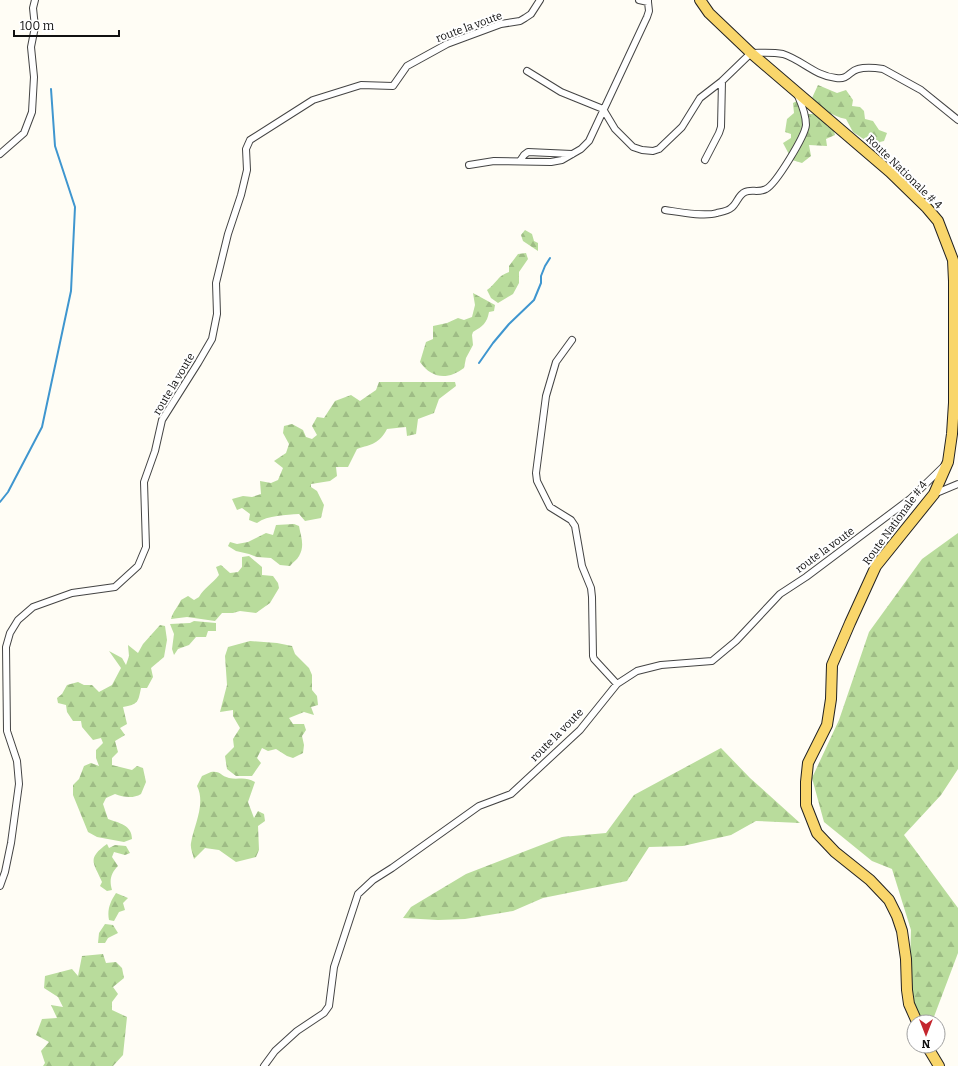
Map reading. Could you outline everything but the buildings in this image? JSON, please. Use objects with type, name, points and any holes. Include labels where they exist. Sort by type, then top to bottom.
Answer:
[{"type":"main road","name":"Route Nationale # 4","points":[[700,0],[710,13],[751,53],[890,172],[927,208],[938,221],[953,260],[956,279],[954,403],[948,462],[934,494],[876,566],[850,624],[832,665],[831,699],[827,725],[808,763],[806,782],[806,805],[817,832],[835,852],[870,880],[889,900],[897,916],[903,938],[906,959],[907,990],[909,1004],[913,1014]]},
{"type":"main road","points":[[932,1054],[939,1066]]},
{"type":"street","points":[[0,154],[24,133],[32,112],[34,77],[31,47],[35,27],[33,8],[35,0]]},
{"type":"street","name":"route la voute","points":[[0,886],[5,872],[19,784],[17,761],[7,731],[6,647],[10,632],[18,620],[33,607],[72,593],[115,587],[138,566],[146,547],[144,482],[155,451],[162,420],[212,339],[217,314],[216,283],[228,234],[246,177],[246,149],[250,140],[313,100],[361,85],[393,86],[407,66],[447,44],[500,24],[520,21],[530,14],[540,0]]},
{"type":"street","points":[[469,165],[494,161],[556,161],[562,160],[581,149],[589,141],[647,17],[649,11],[648,1],[639,0]]},
{"type":"street","points":[[527,71],[561,92],[603,109],[615,129],[634,147],[642,150],[654,151],[659,149],[682,127],[700,98],[722,82],[751,53],[773,52],[783,54],[823,76],[836,78],[848,77],[858,69],[883,69],[921,90],[958,120]]},
{"type":"street","points":[[705,160],[719,134],[721,127],[722,82]]},
{"type":"street","points":[[666,210],[715,214],[732,208],[745,192],[762,191],[767,189],[783,168],[801,138],[806,125],[803,108],[796,91]]},
{"type":"street","points":[[520,161],[528,152],[572,154]]},
{"type":"street","points":[[572,340],[556,362],[546,396],[536,465],[537,481],[550,507],[571,520],[575,526],[582,566],[591,588],[593,656],[617,684]]},
{"type":"street","name":"route la voute","points":[[264,1066],[275,1051],[297,1031],[324,1013],[329,1006],[334,967],[358,894],[373,880],[479,806],[511,794],[580,730],[617,684],[637,671],[661,665],[712,661],[736,641],[780,594],[806,577],[910,499],[948,462]]},
{"type":"street","points":[[934,494],[958,484]]},
{"type":"green space","points":[[818,85],[837,93],[846,90],[853,100],[852,106],[860,107],[864,111],[865,119],[873,121],[879,130],[887,133],[884,141],[880,142],[881,150],[874,150],[871,144],[853,132],[846,119],[827,111],[812,98]]},
{"type":"green space","points":[[799,100],[807,114],[818,114],[826,121],[827,126],[833,128],[835,135],[826,139],[827,146],[809,145],[811,156],[802,163],[792,160],[783,143],[791,138],[791,134],[785,132],[787,119],[794,113],[793,103]]},
{"type":"green space","points":[[525,230],[532,234],[534,241],[538,243],[538,251],[523,241],[521,235]]},
{"type":"green space","points":[[526,253],[528,259],[519,272],[519,283],[513,294],[498,303],[491,298],[487,290],[499,278],[509,272],[509,266],[518,254]]},
{"type":"green space","points":[[473,293],[495,305],[494,311],[489,312],[484,324],[473,332],[473,345],[466,358],[464,368],[452,375],[435,375],[425,368],[420,362],[426,342],[433,339],[433,326],[447,323],[458,318],[464,320],[472,317],[475,305]]},
{"type":"green space","points":[[379,382],[455,382],[456,386],[439,399],[434,413],[418,419],[416,434],[407,436],[406,427],[387,429],[378,441],[357,449],[348,467],[336,467],[337,476],[330,481],[311,484],[311,487],[317,491],[324,505],[321,518],[305,521],[299,514],[266,518],[257,523],[249,520],[250,514],[242,508],[237,510],[232,499],[243,496],[252,497],[261,494],[260,481],[271,483],[278,480],[283,468],[274,461],[286,453],[289,444],[283,433],[284,426],[292,424],[303,430],[306,437],[312,439],[317,435],[312,426],[317,417],[324,418],[335,401],[351,395],[360,401],[376,390]]},
{"type":"green space","points":[[294,524],[299,526],[302,549],[297,559],[290,566],[280,565],[271,558],[257,557],[236,551],[228,546],[230,542],[237,544],[248,542],[266,533],[273,535],[276,525]]},
{"type":"green space","points":[[958,533],[958,769],[941,795],[904,835],[958,908],[958,953],[935,1014],[918,1014],[909,1001],[911,930],[892,869],[872,861],[824,822],[812,778],[839,720],[869,632],[922,559]]},
{"type":"green space","points":[[249,556],[262,567],[262,575],[273,576],[278,583],[279,588],[270,603],[256,613],[240,611],[233,613],[222,613],[215,621],[187,617],[171,619],[181,600],[188,596],[194,600],[199,597],[219,575],[216,567],[221,565],[230,573],[238,572],[242,567],[242,557]]},
{"type":"green space","points":[[194,621],[216,623],[216,631],[208,631],[206,637],[196,637],[189,645],[178,649],[174,655],[172,649],[174,634],[170,624],[190,623]]},
{"type":"green space","points":[[160,625],[165,626],[167,640],[164,657],[151,668],[153,677],[147,688],[141,688],[138,700],[132,705],[123,707],[127,724],[120,728],[125,735],[115,741],[118,752],[112,758],[112,765],[132,770],[137,766],[143,768],[146,782],[141,794],[135,797],[128,797],[115,794],[106,798],[103,804],[108,819],[124,825],[130,831],[132,839],[124,842],[97,837],[88,832],[73,795],[73,785],[79,779],[84,766],[91,763],[99,766],[96,758],[96,750],[103,743],[101,738],[93,740],[82,727],[81,721],[73,721],[67,712],[66,705],[58,703],[57,698],[62,694],[67,685],[78,682],[84,685],[92,685],[99,692],[112,685],[121,668],[109,651],[122,658],[126,665],[129,656],[128,645],[138,653],[143,644]]},
{"type":"green space","points":[[250,641],[277,643],[292,646],[295,654],[309,668],[312,675],[312,690],[317,696],[318,705],[311,707],[314,715],[304,712],[289,718],[293,724],[304,724],[306,730],[302,736],[304,745],[303,753],[293,758],[276,749],[268,751],[262,748],[257,758],[261,763],[252,776],[236,776],[227,769],[225,756],[234,747],[233,739],[240,728],[233,716],[233,710],[220,712],[227,685],[225,656],[228,647]]},
{"type":"green space","points":[[721,748],[750,778],[800,823],[756,821],[731,835],[683,846],[649,847],[627,881],[543,898],[513,911],[465,919],[438,920],[403,918],[411,907],[466,874],[562,837],[606,833],[634,795]]},
{"type":"green space","points":[[211,772],[217,772],[229,778],[245,779],[255,782],[248,802],[254,818],[258,811],[264,814],[265,821],[258,826],[259,850],[256,857],[236,862],[219,850],[205,848],[194,859],[191,843],[200,807],[197,786],[202,776]]},
{"type":"green space","points":[[107,844],[109,848],[115,845],[126,846],[130,853],[125,855],[114,852],[112,857],[118,866],[111,877],[112,890],[107,891],[100,886],[102,882],[95,866],[94,858],[100,849]]},
{"type":"green space","points":[[116,893],[128,898],[123,903],[125,910],[119,912],[114,921],[109,920],[108,913]]},
{"type":"green space","points":[[105,924],[113,925],[118,933],[108,938],[105,943],[98,943],[99,933]]},
{"type":"green space","points":[[103,954],[106,963],[116,962],[122,968],[124,978],[113,987],[118,994],[112,1002],[112,1010],[127,1017],[123,1055],[113,1066],[43,1066],[45,1063],[41,1051],[49,1042],[36,1035],[42,1019],[57,1018],[51,1005],[63,1007],[58,997],[44,988],[45,976],[72,969],[78,976],[82,956]]},
{"type":"waterway","points":[[0,502],[8,492],[42,427],[71,291],[75,207],[55,146],[51,89]]},
{"type":"waterway","points":[[479,363],[509,324],[534,300],[541,283],[541,276],[550,258]]}]
